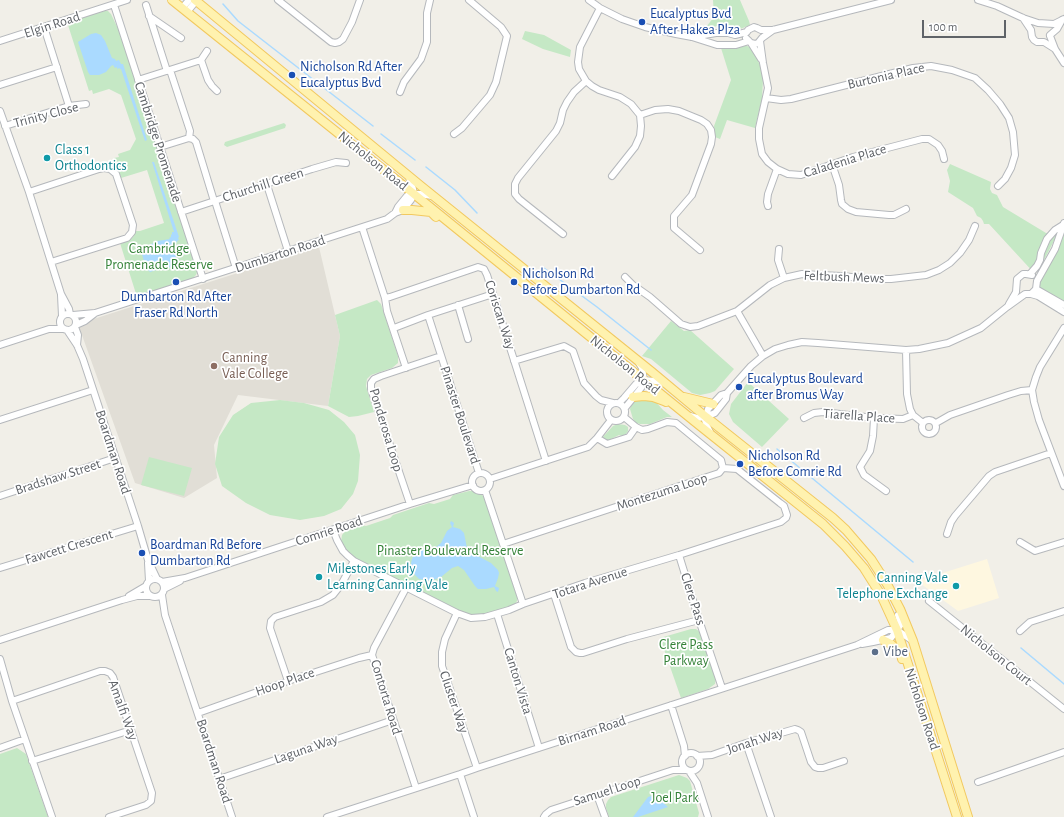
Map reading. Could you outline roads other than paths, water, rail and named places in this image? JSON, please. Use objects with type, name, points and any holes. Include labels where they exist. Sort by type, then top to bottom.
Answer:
[{"type":"main road","name":"Nicholson Road","points":[[172,0],[823,524],[845,546],[864,568],[881,595],[897,630],[957,817]]},
{"type":"main road","name":"Nicholson Road","points":[[194,0],[406,174],[846,530],[864,550],[880,572],[895,599],[913,641],[968,817]]},
{"type":"main road","points":[[399,212],[412,210],[431,212],[465,242],[480,248]]},
{"type":"main road","points":[[681,396],[707,404],[713,404]]},
{"type":"main road","points":[[633,397],[653,397],[664,401],[673,409],[685,414]]},
{"type":"main road","points":[[883,640],[891,644],[901,654],[926,732],[932,738]]},
{"type":"street","points":[[105,0],[107,7]]},
{"type":"street","name":"Elgin Road","points":[[0,41],[127,0]]},
{"type":"street","points":[[184,10],[194,0]]},
{"type":"street","points":[[278,0],[331,42],[335,43],[343,39],[352,22],[360,0]]},
{"type":"street","points":[[400,92],[404,82],[421,59],[427,42],[427,13],[430,0]]},
{"type":"street","points":[[454,134],[462,128],[490,95],[496,82],[507,36],[501,27],[469,0]]},
{"type":"street","points":[[588,0],[622,19],[645,28],[692,36],[717,45],[736,45],[750,42],[755,44],[773,30]]},
{"type":"street","points":[[692,36],[716,33],[728,33],[735,35],[747,32],[754,27],[761,30],[773,30],[891,0]]},
{"type":"street","points":[[978,0],[997,6],[1023,18],[1042,23],[1054,24],[1063,19]]},
{"type":"street","name":"Cambridge Promenade","points":[[114,5],[203,279]]},
{"type":"street","points":[[146,5],[190,131],[189,138]]},
{"type":"street","points":[[600,8],[580,47],[578,62],[579,70],[586,81],[592,86],[620,97],[631,104],[640,115],[642,126],[640,136],[635,147],[612,176]]},
{"type":"street","points":[[150,16],[180,38]]},
{"type":"street","points":[[1023,18],[1032,30]]},
{"type":"street","points":[[1050,35],[1057,29],[1063,19]]},
{"type":"street","points":[[1044,42],[1047,41],[1051,30],[1042,23],[1035,24],[1032,30],[1034,40],[1040,43],[1044,42],[1055,49]]},
{"type":"street","points":[[44,27],[69,106]]},
{"type":"street","points":[[761,30],[761,40]]},
{"type":"street","points":[[747,32],[746,38],[750,42]]},
{"type":"street","points":[[1050,35],[1055,49],[1064,63]]},
{"type":"street","name":"Caladenia Place","points":[[761,40],[763,63],[768,88],[759,128],[759,139],[762,154],[768,162],[777,169],[788,174],[801,175],[859,155],[922,139],[932,141],[938,145],[942,151],[944,159]]},
{"type":"street","name":"Caladenia Place","points":[[750,42],[763,63]]},
{"type":"street","points":[[138,80],[201,60],[207,52]]},
{"type":"street","points":[[201,60],[208,80],[217,91]]},
{"type":"street","name":"Burtonia Place","points":[[766,98],[781,100],[791,99],[913,68],[931,66],[952,70],[975,78],[1000,104],[1009,118],[1013,132],[1015,155],[1005,179],[998,186]]},
{"type":"street","points":[[0,85],[57,67]]},
{"type":"street","points":[[563,234],[519,199],[515,194],[515,184],[518,178],[556,130],[560,123],[566,102],[586,81]]},
{"type":"street","name":"Trinity Close","points":[[5,126],[69,106],[86,104]]},
{"type":"street","points":[[640,115],[655,110],[668,109],[679,111],[701,120],[707,124],[711,130],[711,144],[692,195],[674,216],[674,228],[700,250]]},
{"type":"street","name":"Boardman Road","points":[[0,111],[29,192],[61,294],[76,319],[78,335],[77,345]]},
{"type":"street","points":[[160,147],[189,138],[196,142],[236,268]]},
{"type":"street","name":"Churchill Green","points":[[181,212],[312,169],[336,162],[346,163]]},
{"type":"street","points":[[832,164],[839,185],[841,200],[848,209],[856,212],[889,215],[906,209]]},
{"type":"street","points":[[29,192],[99,169],[110,169],[116,174],[131,218],[133,229],[128,237],[51,262]]},
{"type":"street","points":[[768,206],[768,194],[777,169]]},
{"type":"street","points":[[406,174],[410,179],[414,194],[428,194],[434,196]]},
{"type":"street","points":[[267,185],[288,251]]},
{"type":"street","name":"Dumbarton Road","points":[[72,314],[95,313],[362,227],[399,212],[398,207],[407,196],[414,194]]},
{"type":"street","points":[[1030,274],[1040,260],[1041,253],[1047,239],[1055,230],[1064,224]]},
{"type":"street","points":[[712,436],[705,420],[708,408],[721,395],[727,393],[751,366],[763,356],[782,347],[802,342],[906,350],[919,349],[948,343],[981,328],[1007,307],[1036,288],[1037,281],[1055,249],[1064,224]]},
{"type":"street","name":"Feltbush Mews","points":[[625,278],[650,297],[677,321],[687,326],[694,327],[737,311],[770,285],[784,278],[802,274],[841,276],[872,280],[926,275],[939,270],[950,263],[960,253],[969,240],[975,226]]},
{"type":"street","points":[[362,227],[406,368]]},
{"type":"street","points":[[780,249],[778,260],[784,278]]},
{"type":"street","name":"Coriscan Way","points":[[385,298],[478,267],[484,269],[546,461]]},
{"type":"street","points":[[1037,281],[1030,274],[1023,274],[1016,282],[1017,288],[1021,293],[1038,296],[1064,312]]},
{"type":"street","points":[[1007,307],[1017,288]]},
{"type":"street","points":[[1036,288],[1064,305]]},
{"type":"street","name":"Boardman Road","points":[[61,294],[61,326],[66,330],[77,345],[85,364],[148,560],[159,580],[163,592],[165,615]]},
{"type":"street","points":[[394,328],[428,315],[493,294]]},
{"type":"street","points":[[458,305],[468,339]]},
{"type":"street","points":[[737,311],[763,356]]},
{"type":"street","name":"Dumbarton Road","points":[[76,326],[95,313]]},
{"type":"street","points":[[49,329],[67,314],[72,314]]},
{"type":"street","name":"Pinaster Boulevard","points":[[428,315],[479,473]]},
{"type":"street","points":[[0,345],[49,329],[72,330],[76,326]]},
{"type":"street","points":[[1064,328],[1040,367],[1032,390],[1034,402],[1064,486]]},
{"type":"street","points":[[514,362],[564,346],[573,351],[584,383],[601,400],[607,409],[608,416],[611,420],[617,422],[620,421],[626,414],[623,405],[601,400]]},
{"type":"street","points":[[906,350],[907,394],[910,409],[913,415],[923,423]]},
{"type":"street","name":"Ponderosa Loop","points":[[410,504],[371,389],[371,383],[374,379],[381,376],[441,356]]},
{"type":"street","points":[[625,408],[641,388],[644,380],[642,368],[638,361]]},
{"type":"street","points":[[607,409],[610,405],[624,398],[636,384],[644,380],[664,382]]},
{"type":"street","points":[[0,420],[93,390]]},
{"type":"street","points":[[936,423],[950,415],[1008,394],[1032,390]]},
{"type":"street","points":[[685,414],[697,418],[706,417],[716,413],[726,399],[727,393]]},
{"type":"street","name":"Tiarella Place","points":[[804,418],[814,413],[823,412],[874,418],[903,419],[913,415]]},
{"type":"street","points":[[597,438],[607,444],[630,437],[636,427],[624,417]]},
{"type":"street","points":[[874,418],[874,436],[870,451],[860,467],[864,475],[886,491]]},
{"type":"street","points":[[928,419],[936,423],[936,430],[930,434],[922,430],[923,423],[928,419]]},
{"type":"street","points":[[490,479],[588,447],[611,420]]},
{"type":"street","name":"Montezuma Loop","points":[[504,544],[719,473],[723,468],[721,460],[676,423],[667,422],[642,430],[636,427]]},
{"type":"street","points":[[948,534],[951,522],[955,516],[994,472],[1051,453]]},
{"type":"street","name":"Bradshaw Street","points":[[0,496],[115,458]]},
{"type":"street","name":"Totara Avenue","points":[[333,530],[343,551],[354,561],[457,613],[471,618],[485,617],[586,583],[782,522],[786,518],[787,516],[784,506],[737,469],[723,468]]},
{"type":"street","points":[[479,473],[485,473],[490,479],[489,487],[483,491],[477,490],[473,485],[473,478],[479,473]]},
{"type":"street","name":"Comrie Road","points":[[159,580],[185,578],[410,504],[473,485]]},
{"type":"street","points":[[485,490],[523,604]]},
{"type":"street","name":"Fawcett Crescent","points":[[0,568],[138,526]]},
{"type":"street","points":[[1020,542],[1035,551],[1064,542]]},
{"type":"street","name":"Clere Pass","points":[[679,555],[722,688]]},
{"type":"street","name":"Boardman Road","points":[[148,560],[146,592],[157,600],[165,615],[232,817]]},
{"type":"street","points":[[288,681],[270,628],[271,621],[275,617],[322,602],[333,595],[341,585],[354,561]]},
{"type":"street","points":[[880,572],[882,584],[901,621],[897,630],[913,641]]},
{"type":"street","name":"Comrie Road","points":[[163,592],[185,578]]},
{"type":"street","points":[[122,600],[154,579],[159,580]]},
{"type":"street","name":"Contorta Road","points":[[406,588],[374,648],[372,655],[416,788]]},
{"type":"street","points":[[0,640],[122,600],[137,596],[159,596],[163,592]]},
{"type":"street","points":[[554,594],[571,647],[576,652],[580,653],[699,620]]},
{"type":"street","name":"Nicholson Court","points":[[929,601],[1064,709]]},
{"type":"street","points":[[1020,631],[1030,622],[1064,611]]},
{"type":"street","name":"Cluster Way","points":[[457,613],[445,639],[442,652],[442,666],[477,768]]},
{"type":"street","name":"Canton Vista","points":[[497,614],[539,748]]},
{"type":"street","name":"Birnam Road","points":[[327,817],[856,644],[888,630],[897,630]]},
{"type":"street","name":"Birnam Road","points":[[856,644],[891,638],[897,630]]},
{"type":"street","name":"Hoop Place","points":[[198,713],[288,681],[372,655]]},
{"type":"street","points":[[0,659],[32,762],[52,817]]},
{"type":"street","name":"Amalfi Way","points":[[12,701],[100,671],[110,673],[113,677],[152,793],[151,801],[146,806],[109,817]]},
{"type":"street","points":[[671,705],[689,757],[684,768],[688,770],[697,783],[708,817]]},
{"type":"street","name":"Laguna Way","points":[[220,779],[393,720]]},
{"type":"street","name":"Jonah Way","points":[[688,770],[693,771],[712,756],[746,743],[795,729],[801,732],[815,767],[823,768],[844,761]]},
{"type":"street","points":[[32,762],[131,730]]},
{"type":"street","points":[[0,748],[25,739]]},
{"type":"street","points":[[746,743],[771,817]]},
{"type":"street","points":[[978,782],[1064,752]]},
{"type":"street","name":"Jonah Way","points":[[689,757],[712,756]]},
{"type":"street","points":[[689,757],[699,759],[697,783]]},
{"type":"street","name":"Samuel Loop","points":[[673,770],[689,757]]},
{"type":"street","name":"Samuel Loop","points":[[544,817],[551,810],[597,794],[673,770],[688,770]]},
{"type":"street","points":[[460,774],[474,817]]},
{"type":"street","points":[[597,794],[605,817]]},
{"type":"water","points":[[96,33],[101,35],[105,41],[112,58],[116,61],[119,60],[121,64],[123,64],[147,140],[145,141],[121,69],[117,69],[117,67],[115,68],[113,65],[106,72],[99,75],[90,75],[88,72],[78,42],[91,34]]},
{"type":"water","points":[[152,162],[154,162],[179,240],[173,244],[176,263],[169,268],[150,272],[146,268],[141,251],[145,247],[158,241],[170,239],[169,238],[171,237],[172,232],[174,232]]},
{"type":"water","points":[[451,521],[454,523],[453,527],[460,529],[464,533],[467,548],[471,553],[491,563],[498,570],[499,573],[495,586],[499,588],[498,592],[494,587],[478,589],[464,570],[458,566],[452,568],[441,577],[433,580],[436,584],[434,587],[432,586],[432,581],[419,579],[415,575],[411,568],[414,555],[422,549],[435,548],[441,543],[447,531],[452,527],[450,523]]},
{"type":"water","points":[[654,795],[668,807],[638,817],[633,817],[648,797]]},
{"type":"waterway","points":[[223,4],[238,21],[373,126]]},
{"type":"waterway","points":[[381,134],[415,160]]},
{"type":"waterway","points":[[426,167],[455,190],[477,213]]},
{"type":"waterway","points":[[544,268],[597,307],[651,350]]},
{"type":"waterway","points":[[777,449],[913,562]]},
{"type":"waterway","points":[[1021,648],[1064,684]]},
{"type":"place","name":"Eucalyptus Bvd After Hakea Plza","points":[[642,22]]},
{"type":"place","name":"Nicholson Rd After Eucalyptus Bvd","points":[[292,75]]},
{"type":"place","name":"Class 1 Orthodontics","points":[[47,158]]},
{"type":"place","name":"Dumbarton Rd After Fraser Rd North","points":[[176,282]]},
{"type":"place","name":"Nicholson Rd Before Dumbarton Rd","points":[[514,282]]},
{"type":"place","name":"Canning Vale College","points":[[214,366]]},
{"type":"place","name":"Eucalyptus Boulevard after Bromus Way","points":[[739,387]]},
{"type":"place","name":"Nicholson Rd Before Comrie Rd","points":[[740,464]]},
{"type":"place","name":"Boardman Rd Before Dumbarton Rd","points":[[142,553]]},
{"type":"place","name":"Milestones Early Learning Canning Vale","points":[[319,577]]},
{"type":"place","name":"Canning Vale Telephone Exchange","points":[[956,586]]},
{"type":"place","name":"Vibe","points":[[875,652]]},
{"type":"park label","name":"Cambridge Promenade Reserve","points":[[159,258]]},
{"type":"park label","name":"Pinaster Boulevard Reserve","points":[[450,551]]},
{"type":"park label","name":"Clere Pass Parkway","points":[[686,654]]},
{"type":"park label","name":"Joel Park","points":[[675,798]]}]
